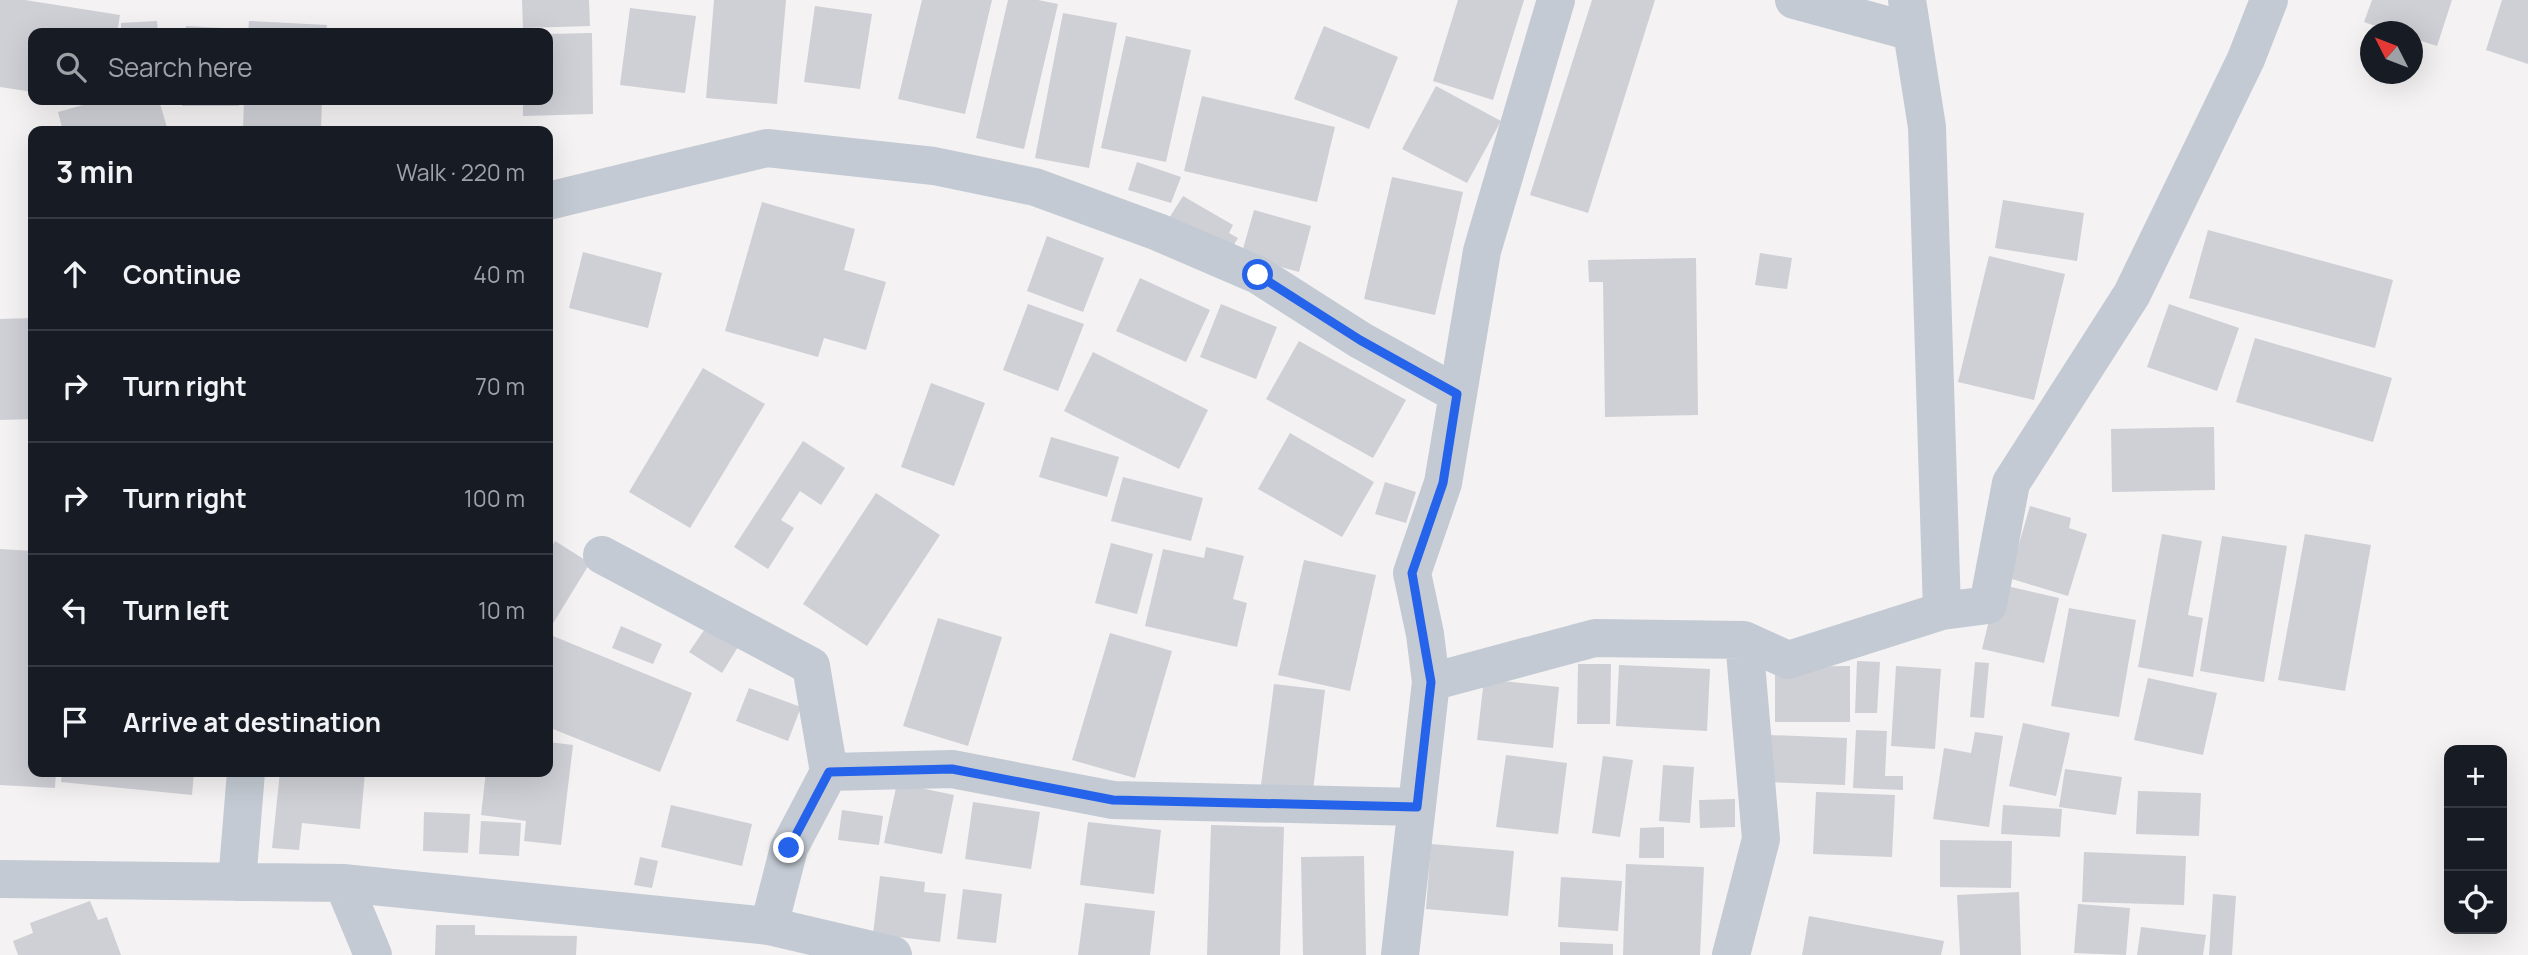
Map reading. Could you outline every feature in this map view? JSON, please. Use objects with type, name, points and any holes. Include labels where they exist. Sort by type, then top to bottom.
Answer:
[{"type":"street","points":[[1399,955],[1431,682],[1412,573],[1443,483],[1482,251],[1556,0]]},
{"type":"street","points":[[1794,0],[1909,16],[1927,127],[1942,611]]},
{"type":"street","points":[[1431,682],[1595,638],[1744,640],[1788,660],[1942,611],[1988,606],[2011,483],[2132,294],[2246,59],[2269,0]]},
{"type":"street","points":[[553,200],[767,148],[934,166],[1035,187],[1158,232],[1258,275],[1360,340],[1457,394]]},
{"type":"street","points":[[602,555],[811,666],[829,772],[789,848],[769,926]]},
{"type":"street","points":[[1731,955],[1761,839],[1744,640]]},
{"type":"street","points":[[829,772],[952,769],[1113,800],[1417,807]]},
{"type":"street","points":[[237,881],[246,777]]},
{"type":"street","points":[[0,879],[343,883],[769,926],[893,955]]},
{"type":"street","points":[[343,883],[373,955]]},
{"type":"building","points":[[0,0],[25,0],[120,15],[118,28],[28,28],[28,91],[0,87]]},
{"type":"building","points":[[522,0],[589,0],[590,26],[523,28]]},
{"type":"building","points":[[714,0],[786,0],[777,104],[706,98]]},
{"type":"building","points":[[922,0],[992,0],[965,114],[898,99]]},
{"type":"building","points":[[1008,0],[1038,0],[1058,4],[1024,149],[976,138]]},
{"type":"building","points":[[1458,0],[1524,0],[1493,100],[1433,81]]},
{"type":"building","points":[[1592,0],[1655,0],[1588,213],[1530,195]]},
{"type":"building","points":[[2372,0],[2452,0],[2437,46],[2423,42],[2423,21],[2364,21]]},
{"type":"building","points":[[2502,0],[2528,0],[2528,64],[2486,50]]},
{"type":"building","points":[[815,6],[872,14],[860,89],[804,82]]},
{"type":"building","points":[[630,8],[696,16],[685,93],[620,85]]},
{"type":"building","points":[[1063,13],[1117,23],[1089,168],[1035,158]]},
{"type":"building","points":[[157,21],[158,28],[121,28],[121,23]]},
{"type":"building","points":[[249,21],[327,25],[327,28],[248,28]]},
{"type":"building","points":[[186,26],[223,28],[186,28]]},
{"type":"building","points":[[1324,26],[1398,57],[1369,129],[1294,99]]},
{"type":"building","points":[[592,33],[593,114],[523,116],[523,105],[553,105],[553,34]]},
{"type":"building","points":[[1126,36],[1191,50],[1166,162],[1101,148]]},
{"type":"building","points":[[1436,86],[1501,121],[1467,183],[1402,149]]},
{"type":"building","points":[[1202,96],[1335,127],[1317,202],[1184,171]]},
{"type":"building","points":[[83,105],[160,105],[167,126],[62,126],[58,112]]},
{"type":"building","points":[[182,105],[239,105],[239,106]]},
{"type":"building","points":[[244,105],[322,105],[321,126],[243,126]]},
{"type":"building","points":[[1137,162],[1181,177],[1171,203],[1128,190]]},
{"type":"building","points":[[1392,177],[1463,192],[1435,315],[1364,299]]},
{"type":"building","points":[[1183,196],[1233,225],[1229,233],[1238,238],[1226,258],[1166,223]]},
{"type":"building","points":[[2003,200],[2084,213],[2077,261],[1995,248]]},
{"type":"building","points":[[762,202],[855,229],[844,270],[886,282],[866,350],[824,338],[818,357],[725,331]]},
{"type":"building","points":[[1254,210],[1311,226],[1299,272],[1241,256]]},
{"type":"building","points":[[2208,230],[2393,280],[2375,348],[2189,298]]},
{"type":"building","points":[[1047,236],[1104,258],[1083,312],[1027,291]]},
{"type":"building","points":[[583,252],[662,273],[648,328],[569,308]]},
{"type":"building","points":[[1760,253],[1792,258],[1787,289],[1755,285]]},
{"type":"building","points":[[1989,256],[2065,274],[2034,400],[1958,382]]},
{"type":"building","points":[[1696,258],[1698,415],[1605,417],[1603,282],[1589,282],[1588,260]]},
{"type":"building","points":[[1140,278],[1210,310],[1186,362],[1116,331]]},
{"type":"building","points":[[1028,304],[1084,324],[1058,391],[1003,370]]},
{"type":"building","points":[[1221,304],[1277,327],[1256,379],[1200,357]]},
{"type":"building","points":[[2169,304],[2239,328],[2217,391],[2147,367]]},
{"type":"building","points":[[28,318],[28,419],[0,420],[0,319]]},
{"type":"building","points":[[2255,338],[2392,378],[2373,442],[2236,402]]},
{"type":"building","points":[[1299,341],[1406,400],[1373,458],[1266,399]]},
{"type":"building","points":[[1093,352],[1208,410],[1179,469],[1064,411]]},
{"type":"building","points":[[703,368],[765,404],[690,528],[629,492]]},
{"type":"building","points":[[931,383],[985,403],[954,486],[901,467]]},
{"type":"building","points":[[2214,427],[2215,490],[2112,492],[2111,429]]},
{"type":"building","points":[[1290,433],[1374,482],[1342,537],[1258,489]]},
{"type":"building","points":[[1051,437],[1119,457],[1107,497],[1039,477]]},
{"type":"building","points":[[803,441],[845,468],[821,505],[800,491],[781,520],[794,528],[768,569],[734,547]]},
{"type":"building","points":[[1123,477],[1203,498],[1191,541],[1111,521]]},
{"type":"building","points":[[1385,482],[1416,492],[1406,523],[1375,514]]},
{"type":"building","points":[[876,493],[940,535],[867,646],[803,604]]},
{"type":"building","points":[[2030,506],[2071,518],[2069,528],[2087,534],[2068,596],[2009,578]]},
{"type":"building","points":[[2162,534],[2202,541],[2188,615],[2203,618],[2193,677],[2138,667]]},
{"type":"building","points":[[2305,534],[2371,545],[2345,691],[2278,680]]},
{"type":"building","points":[[2222,536],[2287,546],[2264,682],[2200,671]]},
{"type":"building","points":[[555,541],[590,563],[553,623]]},
{"type":"building","points":[[1111,543],[1153,554],[1137,614],[1095,603]]},
{"type":"building","points":[[1206,547],[1244,556],[1233,599],[1247,603],[1237,647],[1145,626],[1163,549],[1204,558]]},
{"type":"building","points":[[0,549],[28,551],[28,777],[56,777],[55,788],[0,785]]},
{"type":"building","points":[[1304,560],[1376,575],[1350,691],[1278,675]]},
{"type":"building","points":[[1998,584],[2059,598],[2044,663],[1982,649]]},
{"type":"building","points":[[2069,608],[2136,620],[2119,717],[2051,706]]},
{"type":"building","points":[[938,618],[1002,637],[968,746],[903,726]]},
{"type":"building","points":[[621,626],[662,644],[653,664],[612,648]]},
{"type":"building","points":[[707,626],[738,647],[722,673],[689,652]]},
{"type":"building","points":[[1110,633],[1172,651],[1135,778],[1072,760]]},
{"type":"building","points":[[553,636],[692,693],[660,772],[553,729]]},
{"type":"building","points":[[1857,661],[1880,662],[1877,713],[1855,713]]},
{"type":"building","points":[[1975,662],[1989,663],[1984,718],[1970,717]]},
{"type":"building","points":[[1578,664],[1611,664],[1610,724],[1577,724]]},
{"type":"building","points":[[1619,665],[1710,669],[1707,731],[1616,726]]},
{"type":"building","points":[[1850,666],[1850,722],[1775,722],[1775,667]]},
{"type":"building","points":[[1896,666],[1941,669],[1935,749],[1891,746]]},
{"type":"building","points":[[2148,678],[2217,693],[2203,755],[2134,740]]},
{"type":"building","points":[[1484,679],[1559,687],[1553,748],[1477,740]]},
{"type":"building","points":[[1274,684],[1325,690],[1313,791],[1261,785]]},
{"type":"building","points":[[749,688],[801,707],[788,741],[736,721]]},
{"type":"building","points":[[2023,723],[2070,733],[2056,796],[2009,786]]},
{"type":"building","points":[[1856,730],[1887,731],[1885,776],[1903,776],[1903,790],[1853,788]]},
{"type":"building","points":[[1975,732],[2003,736],[1989,827],[1933,819],[1944,748],[1971,753]]},
{"type":"building","points":[[1770,735],[1847,738],[1845,785],[1768,782]]},
{"type":"building","points":[[553,743],[573,745],[561,845],[524,841],[526,821],[481,815],[485,777],[553,777]]},
{"type":"building","points":[[1506,755],[1567,763],[1558,834],[1496,827]]},
{"type":"building","points":[[1603,756],[1633,760],[1620,837],[1592,833]]},
{"type":"building","points":[[1663,765],[1694,767],[1690,823],[1659,821]]},
{"type":"building","points":[[2065,769],[2122,777],[2116,815],[2059,807]]},
{"type":"building","points":[[62,777],[194,777],[192,795],[61,782]]},
{"type":"building","points":[[279,777],[365,777],[360,829],[302,823],[299,850],[272,848]]},
{"type":"building","points":[[897,783],[954,795],[942,854],[884,843]]},
{"type":"building","points":[[2138,791],[2201,793],[2199,836],[2136,834]]},
{"type":"building","points":[[1816,792],[1895,795],[1892,857],[1813,854]]},
{"type":"building","points":[[1735,799],[1735,827],[1700,828],[1699,800]]},
{"type":"building","points":[[973,802],[1040,812],[1031,869],[965,859]]},
{"type":"building","points":[[671,805],[752,824],[742,866],[661,847]]},
{"type":"building","points":[[2003,805],[2062,809],[2060,837],[2001,834]]},
{"type":"building","points":[[842,810],[883,816],[879,845],[838,840]]},
{"type":"building","points":[[424,812],[470,814],[468,853],[423,851]]},
{"type":"building","points":[[481,821],[521,823],[519,856],[479,854]]},
{"type":"building","points":[[1088,822],[1161,830],[1154,894],[1080,885]]},
{"type":"building","points":[[1211,825],[1284,827],[1280,955],[1207,955]]},
{"type":"building","points":[[1664,827],[1664,858],[1639,858],[1640,828]]},
{"type":"building","points":[[1940,840],[2012,841],[2011,888],[1940,887]]},
{"type":"building","points":[[1431,844],[1514,851],[1508,916],[1426,909]]},
{"type":"building","points":[[2084,852],[2186,856],[2184,905],[2082,902]]},
{"type":"building","points":[[1364,856],[1366,955],[1303,955],[1301,857]]},
{"type":"building","points":[[640,857],[658,861],[652,888],[634,885]]},
{"type":"building","points":[[1626,864],[1704,867],[1700,955],[1623,955]]},
{"type":"building","points":[[880,876],[925,882],[924,892],[946,894],[940,942],[873,934]]},
{"type":"building","points":[[1561,877],[1622,881],[1618,931],[1558,927]]},
{"type":"building","points":[[963,889],[1002,894],[996,943],[957,939]]},
{"type":"building","points":[[2019,892],[2021,955],[1960,955],[1957,895]]},
{"type":"building","points":[[2213,894],[2236,896],[2232,955],[2209,955]]},
{"type":"building","points":[[90,901],[98,920],[107,917],[121,955],[18,955],[13,941],[33,933],[30,923]]},
{"type":"building","points":[[1085,903],[1155,911],[1150,955],[1078,955]]},
{"type":"building","points":[[2078,904],[2130,908],[2126,955],[2074,953]]},
{"type":"building","points":[[1809,916],[1944,941],[1941,955],[1802,955]]},
{"type":"building","points":[[436,925],[475,925],[475,935],[577,936],[576,955],[435,955]]},
{"type":"building","points":[[2141,927],[2206,935],[2203,955],[2137,955]]},
{"type":"building","points":[[1560,942],[1613,944],[1613,955],[1560,955]]},
{"type":"route","points":[[789,848],[829,772],[952,769],[1113,800],[1417,807],[1431,682],[1412,573],[1443,483],[1457,394],[1360,340],[1258,275]]}]
